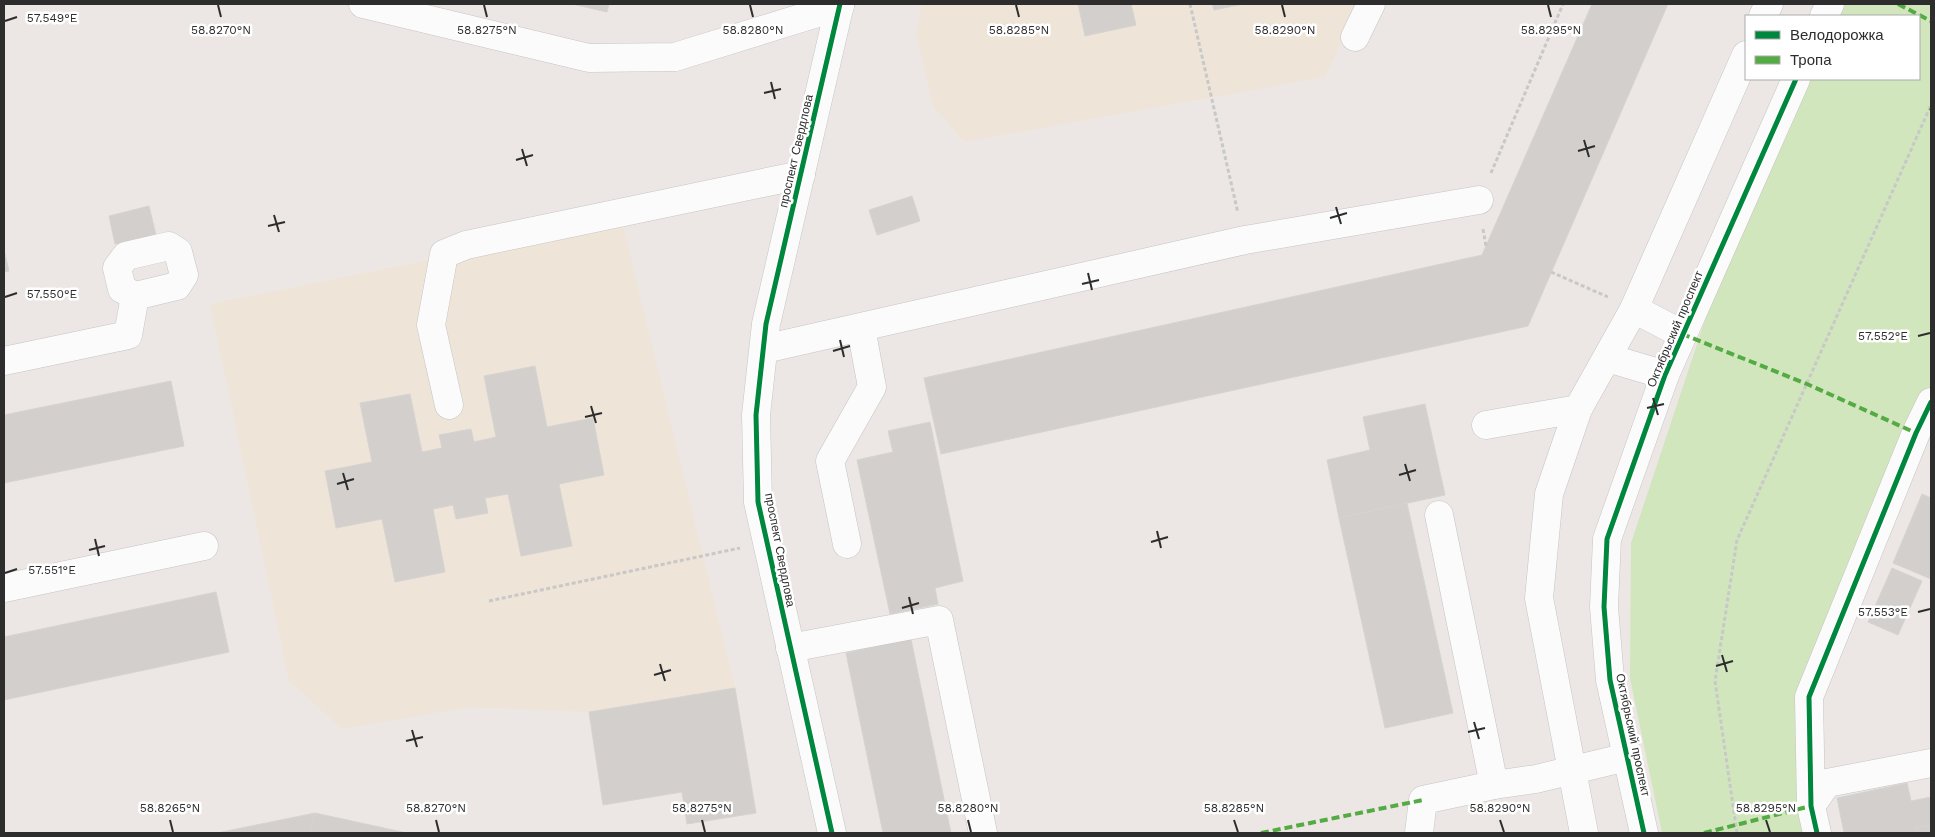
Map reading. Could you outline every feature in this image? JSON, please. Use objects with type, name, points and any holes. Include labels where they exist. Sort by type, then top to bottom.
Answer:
[{"type":"street","points":[[363,4],[589,58],[675,57],[840,5]]},
{"type":"street","points":[[1356,37],[1371,4]]},
{"type":"street","name":"проспект Свердлова","points":[[832,833],[758,502],[756,415],[766,324],[840,5]]},
{"type":"street","points":[[1584,833],[1570,770],[1539,598],[1549,494],[1578,409],[1634,309],[1745,57]]},
{"type":"street","name":"Октябрьский проспект","points":[[1644,833],[1610,680],[1604,607],[1607,539],[1665,375],[1796,80]]},
{"type":"street","points":[[449,405],[430,325],[444,254],[466,245],[801,175]]},
{"type":"street","points":[[764,349],[1244,240],[1479,200]]},
{"type":"street","points":[[4,361],[128,335],[135,296]]},
{"type":"street","points":[[1634,309],[1682,334]]},
{"type":"street","points":[[847,544],[830,461],[872,387],[861,328]]},
{"type":"street","points":[[1608,358],[1665,375]]},
{"type":"street","points":[[1817,833],[1811,806],[1809,697],[1916,433],[1931,402]]},
{"type":"street","points":[[1486,425],[1578,409]]},
{"type":"street","points":[[1440,515],[1494,785]]},
{"type":"street","points":[[4,588],[204,546]]},
{"type":"street","points":[[790,648],[939,620],[983,833]]},
{"type":"street","points":[[1419,833],[1423,800],[1494,785],[1536,779],[1627,757]]},
{"type":"street","points":[[1811,806],[1827,783],[1931,763]]},
{"type":"path","points":[[1190,4],[1244,240]]},
{"type":"path","points":[[1486,246],[1479,200],[1563,4]]},
{"type":"path","points":[[1737,833],[1716,681],[1737,540],[1931,104]]},
{"type":"path","points":[[1551,272],[1634,309]]},
{"type":"path","points":[[489,601],[767,543]]},
{"type":"shaded area","points":[[922,4],[1359,4],[1325,77],[964,142],[933,106],[916,34]]},
{"type":"shaded area","points":[[622,221],[735,688],[589,712],[470,707],[342,729],[289,681],[210,304]]},
{"type":"green space","points":[[1842,4],[1931,4],[1931,396],[1801,700],[1809,833],[1662,833],[1630,678],[1631,543],[1716,287],[1808,80],[1920,80],[1920,15],[1836,15]]},
{"type":"building","points":[[572,4],[609,4],[607,12]]},
{"type":"building","points":[[1078,4],[1131,4],[1136,25],[1085,36]]},
{"type":"building","points":[[1212,4],[1243,4],[1214,10]]},
{"type":"building","points":[[1592,4],[1668,4],[1528,326],[941,454],[924,378],[1482,255]]},
{"type":"building","points":[[912,196],[920,221],[877,235],[869,210]]},
{"type":"building","points":[[149,206],[156,235],[115,244],[109,216]]},
{"type":"building","points":[[4,250],[9,271],[4,272]]},
{"type":"building","points":[[535,366],[547,427],[593,418],[604,475],[559,484],[572,546],[521,556],[508,494],[485,498],[488,513],[456,519],[453,505],[433,509],[445,572],[395,582],[382,519],[336,528],[325,471],[372,462],[360,403],[410,394],[422,452],[442,448],[439,435],[471,429],[474,442],[496,437],[484,376]]},
{"type":"building","points":[[171,381],[184,446],[4,483],[4,415]]},
{"type":"building","points":[[1425,404],[1445,495],[1339,518],[1327,460],[1370,450],[1363,417]]},
{"type":"building","points":[[930,422],[963,581],[935,588],[938,604],[890,614],[857,460],[893,452],[888,431]]},
{"type":"building","points":[[1922,494],[1931,498],[1931,579],[1893,563]]},
{"type":"building","points":[[1407,503],[1453,713],[1385,728],[1339,518]]},
{"type":"building","points":[[1892,568],[1922,581],[1898,635],[1868,622]]},
{"type":"building","points":[[216,592],[229,652],[4,700],[4,637]]},
{"type":"building","points":[[911,639],[951,833],[883,833],[846,653]]},
{"type":"building","points":[[735,688],[756,813],[687,824],[682,792],[603,805],[589,712]]},
{"type":"building","points":[[1907,783],[1911,801],[1931,797],[1931,825],[1916,828],[1918,833],[1844,833],[1837,798]]},
{"type":"building","points":[[315,813],[407,833],[310,833]]},
{"type":"building","points":[[315,813],[310,833],[217,833]]},
{"type":"building","points":[[1931,825],[1931,833],[1918,833],[1916,828]]},
{"type":"marked path","points":[[1898,4],[1919,15]]},
{"type":"marked path","points":[[1920,15],[1931,21]]},
{"type":"marked path","points":[[1682,334],[1807,384],[1916,433]]},
{"type":"marked path","points":[[1261,833],[1423,800]]},
{"type":"marked path","points":[[1704,833],[1811,806]]},
{"type":"cycle path","points":[[832,833],[758,502],[756,415],[766,324],[840,4]]},
{"type":"cycle path","points":[[1644,833],[1610,680],[1604,607],[1607,539],[1665,375],[1796,80]]},
{"type":"cycle path","points":[[1817,833],[1811,806],[1809,697],[1916,433],[1931,402]]}]
